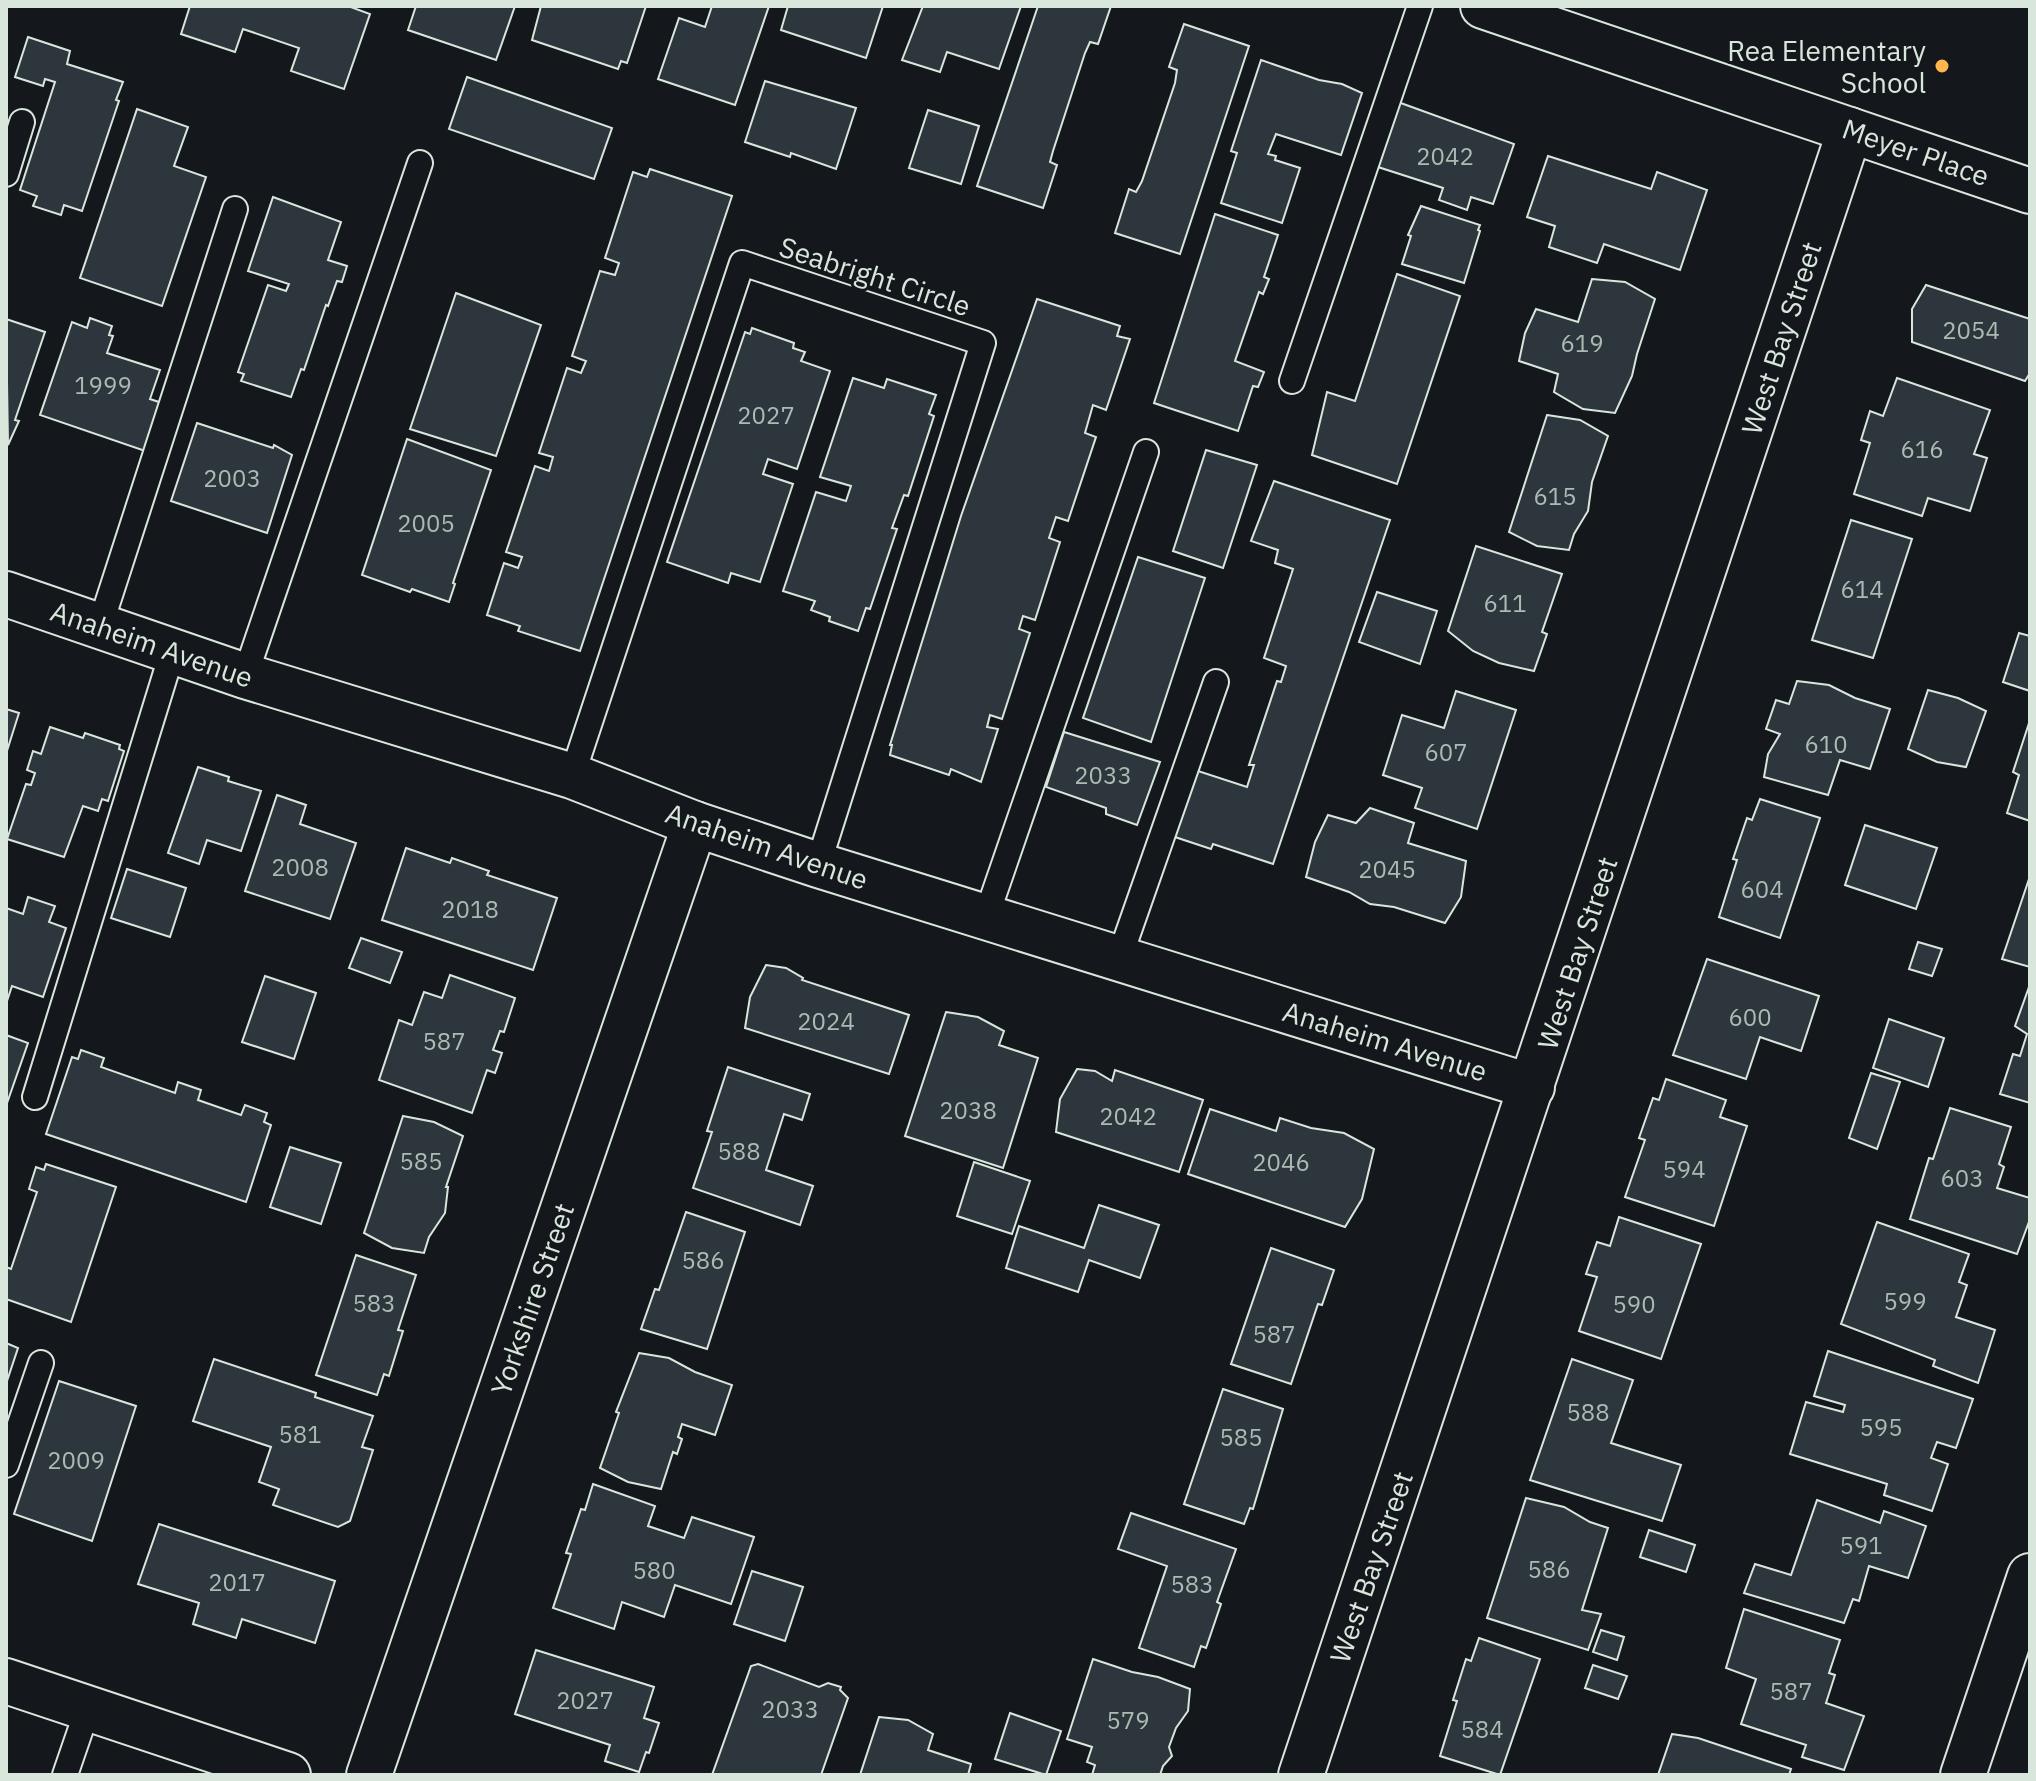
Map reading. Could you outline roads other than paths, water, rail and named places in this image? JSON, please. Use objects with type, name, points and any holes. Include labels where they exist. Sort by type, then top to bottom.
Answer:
[{"type":"street","name":"Meyer Place","points":[[1483,6],[1540,15],[1850,130],[2030,191]]},
{"type":"street","name":"West Bay Street","points":[[1301,1775],[1850,130]]},
{"type":"street","name":"Anaheim Avenue","points":[[6,594],[245,676],[572,776],[695,824],[818,865],[1532,1087]]},
{"type":"street","name":"Yorkshire Street","points":[[369,1775],[695,824]]},
{"type":"street","points":[[1963,1775],[2030,1576]]},
{"type":"street","points":[[6,1681],[288,1775]]},
{"type":"lane","points":[[1292,381],[1420,6]]},
{"type":"lane","points":[[6,174],[22,122]]},
{"type":"lane","points":[[245,676],[420,163]]},
{"type":"lane","points":[[100,626],[235,209]]},
{"type":"lane","name":"Seabright Circle","points":[[572,776],[742,263],[983,343],[818,865]]},
{"type":"lane","points":[[986,917],[1146,452]]},
{"type":"lane","points":[[35,1097],[173,650]]},
{"type":"lane","points":[[1119,959],[1216,682]]},
{"type":"lane","points":[[6,1465],[41,1363]]},
{"type":"lane","points":[[65,1775],[88,1708]]},
{"type":"place","name":"Rea Elementary School","points":[[1942,66]]}]
